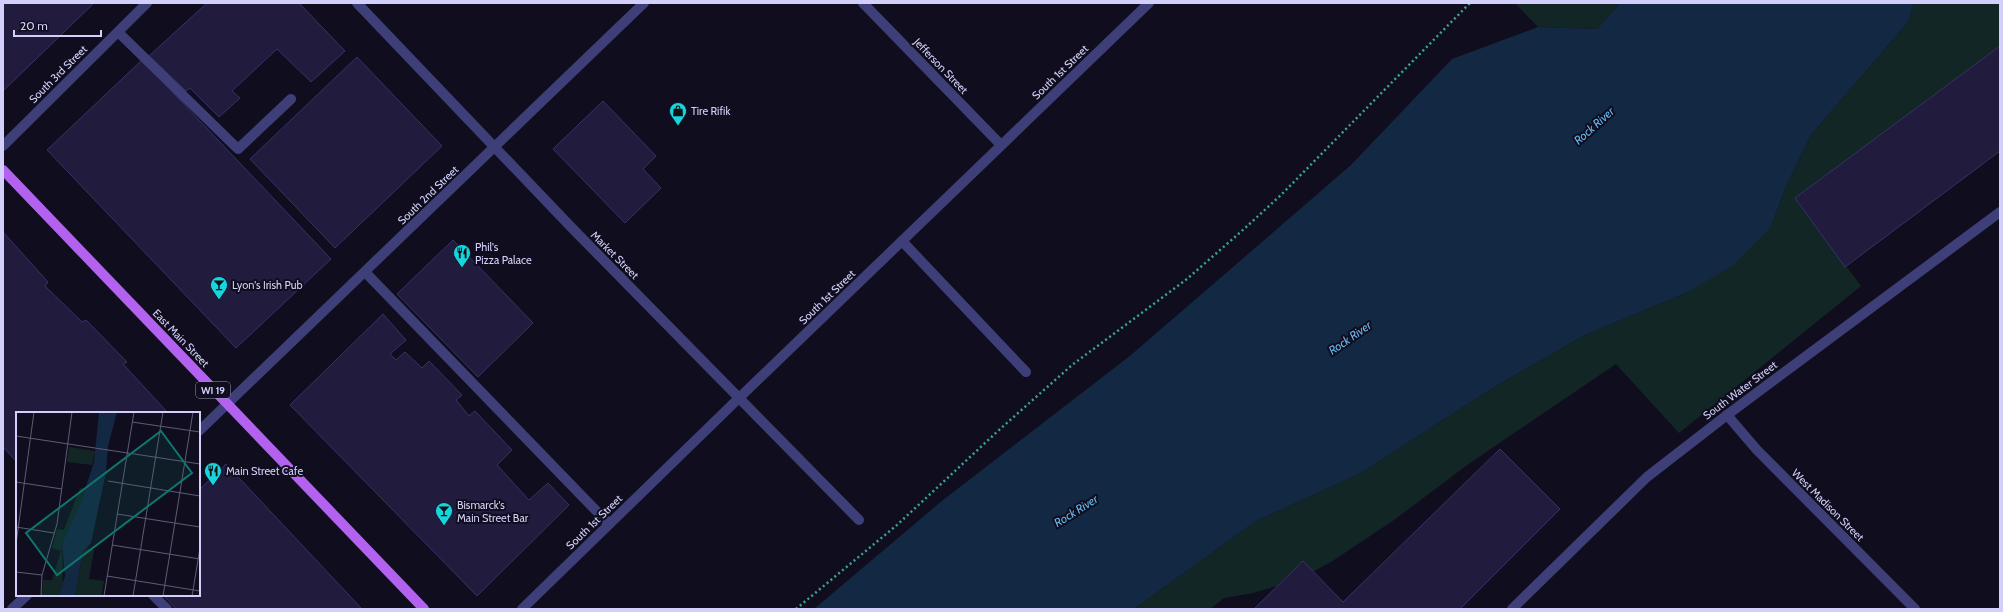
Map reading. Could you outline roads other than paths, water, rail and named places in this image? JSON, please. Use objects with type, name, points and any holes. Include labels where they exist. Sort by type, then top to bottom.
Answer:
[{"type":"main road","name":"East Main Street","points":[[3,170],[424,609]]},
{"type":"street","name":"South 3rd Street","points":[[3,146],[147,3]]},
{"type":"street","name":"Market Street","points":[[356,3],[495,148],[859,520]]},
{"type":"street","name":"South 2nd Street","points":[[200,430],[495,148],[644,3]]},
{"type":"street","name":"Jefferson Street","points":[[863,3],[1001,145]]},
{"type":"street","name":"South 1st Street","points":[[522,609],[1149,3]]},
{"type":"street","points":[[118,32],[238,150],[291,99]]},
{"type":"street","name":"South Water Street","points":[[1512,609],[1647,477],[1727,415],[2000,212]]},
{"type":"street","points":[[902,241],[1026,372]]},
{"type":"street","points":[[365,272],[609,524]]},
{"type":"street","name":"West Madison Street","points":[[1727,415],[1757,450],[1914,609]]},
{"type":"street","points":[[12,609],[26,596]]},
{"type":"street","points":[[155,596],[167,609]]},
{"type":"water","name":"Rock River","points":[[1620,3],[1914,3],[1908,22],[1811,135],[1786,186],[1771,227],[1732,266],[1688,292],[1583,336],[1491,389],[1361,473],[1256,521],[1134,609],[814,609],[943,500],[1131,355],[1351,165],[1452,59],[1538,27],[1597,29]]},
{"type":"place","name":"Tire Rifik","points":[[678,126]]},
{"type":"place","name":"Phil's Pizza Palace","points":[[462,268]]},
{"type":"place","name":"Lyon's Irish Pub","points":[[219,300]]},
{"type":"place","name":"Main Street Cafe","points":[[213,486]]},
{"type":"place","name":"Bismarck's Main Street Bar","points":[[444,526]]}]
